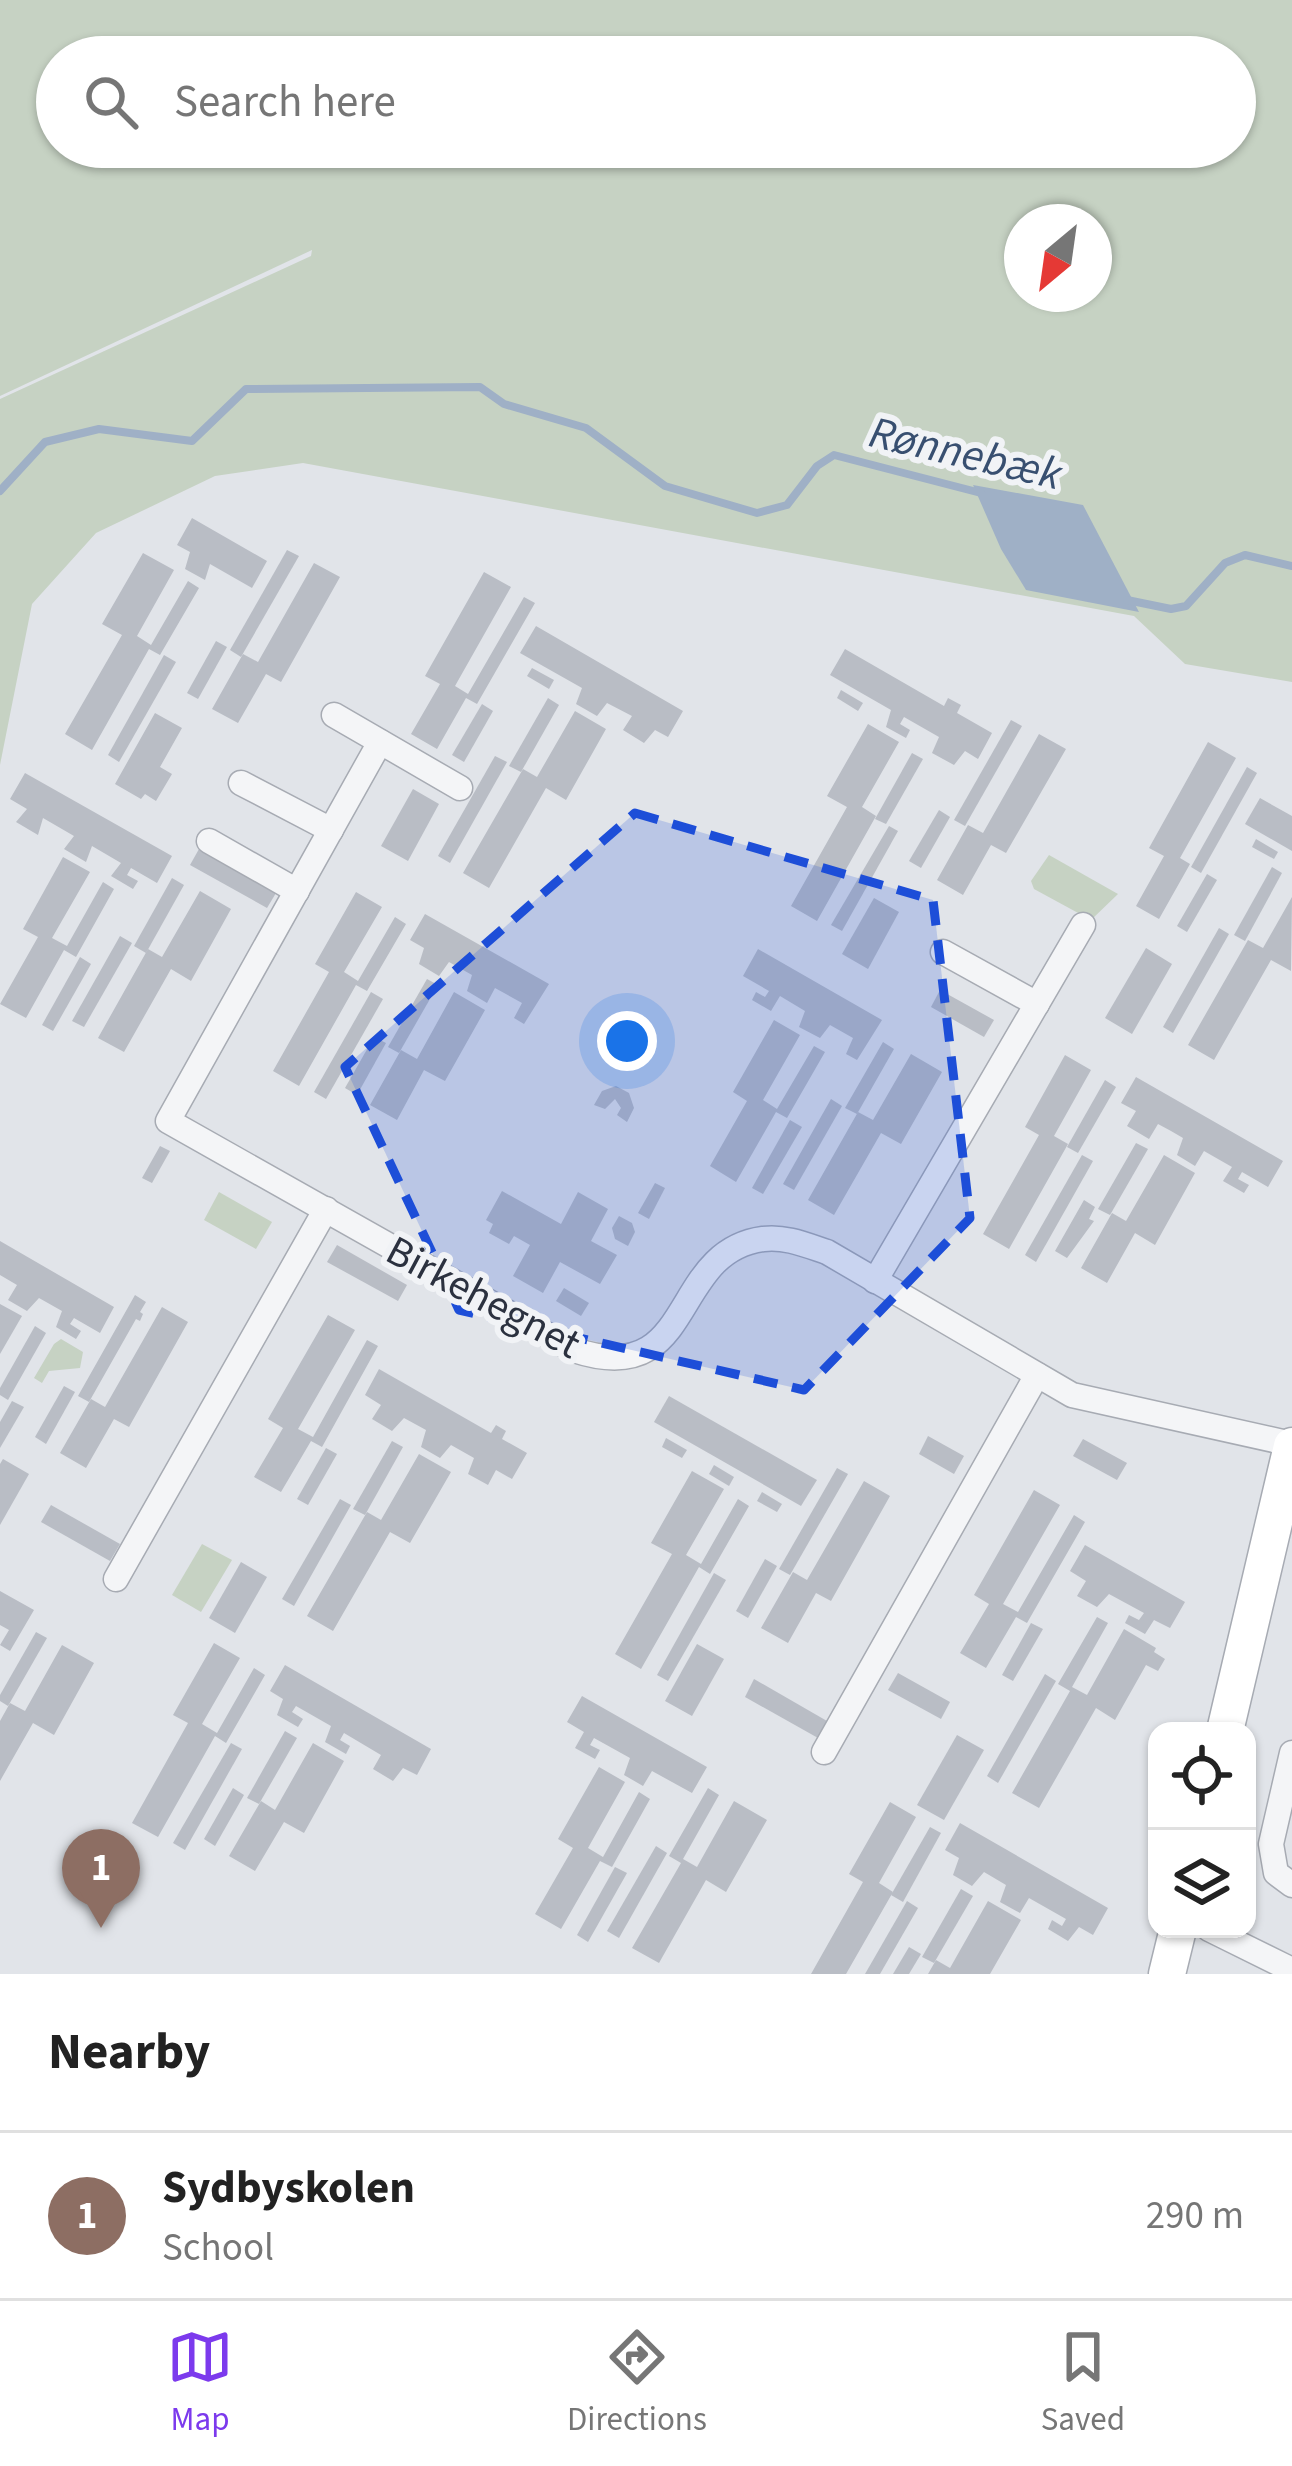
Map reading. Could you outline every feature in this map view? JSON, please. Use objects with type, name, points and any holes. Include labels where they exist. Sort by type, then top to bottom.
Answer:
[{"type":"street","points":[[334,715],[460,788]]},
{"type":"street","name":"Birkehegnet","points":[[380,742],[168,1121],[574,1350],[596,1357],[624,1358],[647,1351],[665,1335],[714,1260],[763,1239],[791,1240],[826,1252],[1072,1395],[1292,1445]]},
{"type":"street","points":[[241,783],[331,830]]},
{"type":"street","points":[[208,841],[297,891]]},
{"type":"street","points":[[875,1281],[1083,925]]},
{"type":"street","points":[[943,952],[1036,1004]]},
{"type":"street","points":[[116,1579],[326,1210]]},
{"type":"street","points":[[824,1751],[1036,1376]]},
{"type":"street","points":[[1227,1722],[1292,1445]]},
{"type":"street","points":[[1292,1754],[1271,1844],[1276,1873],[1292,1885]]},
{"type":"street","points":[[1167,1974],[1176,1938]]},
{"type":"street","points":[[1227,1938],[1292,1970]]},
{"type":"highlighted area","points":[[635,813],[933,900],[970,1218],[804,1390],[459,1310],[345,1067]]},
{"type":"green space","points":[[0,0],[1292,0],[1292,682],[1185,664],[1134,616],[303,463],[215,476],[96,533],[32,604],[0,765],[0,399],[311,256],[312,250],[0,396]]},
{"type":"green space","points":[[1049,855],[1118,894],[1091,920],[1034,889],[1031,881]]},
{"type":"green space","points":[[219,1192],[272,1222],[256,1249],[204,1220]]},
{"type":"green space","points":[[61,1339],[83,1352],[80,1368],[49,1371],[42,1383],[34,1378]]},
{"type":"green space","points":[[202,1544],[232,1560],[201,1612],[172,1595]]},
{"type":"water","points":[[973,485],[1083,505],[1139,612],[1026,590],[1001,549]]},
{"type":"building","points":[[192,518],[267,561],[252,588],[210,564],[205,580],[185,569],[190,552],[177,545]]},
{"type":"building","points":[[287,550],[299,556],[241,657],[230,650]]},
{"type":"building","points":[[143,553],[174,570],[137,636],[151,645],[188,581],[199,588],[160,655],[149,649],[92,750],[65,734],[122,635],[102,624]]},
{"type":"building","points":[[314,563],[340,577],[281,682],[266,674],[238,723],[212,709],[243,654],[258,662]]},
{"type":"building","points":[[484,572],[511,587],[455,686],[468,694],[524,597],[535,603],[477,704],[466,698],[437,749],[411,734],[440,684],[425,676]]},
{"type":"building","points":[[536,626],[683,711],[668,737],[655,730],[644,743],[623,730],[632,716],[607,703],[597,716],[576,704],[582,688],[520,653]]},
{"type":"building","points":[[216,641],[227,647],[198,699],[187,693]]},
{"type":"building","points":[[845,649],[944,706],[948,698],[961,705],[957,713],[992,733],[978,759],[965,751],[954,765],[932,753],[939,737],[904,717],[900,724],[910,730],[906,738],[886,727],[891,710],[830,675]]},
{"type":"building","points":[[164,655],[176,662],[119,762],[108,755]]},
{"type":"building","points":[[532,668],[554,680],[549,689],[527,676]]},
{"type":"building","points":[[841,690],[863,703],[858,711],[837,698]]},
{"type":"building","points":[[548,698],[559,705],[521,772],[509,766]]},
{"type":"building","points":[[482,704],[493,711],[464,762],[452,755]]},
{"type":"building","points":[[575,711],[606,729],[566,800],[546,788],[489,888],[463,873],[523,769],[537,777]]},
{"type":"building","points":[[155,713],[182,728],[160,767],[172,774],[156,801],[145,794],[141,799],[115,784]]},
{"type":"building","points":[[1011,720],[1022,726],[965,826],[954,820]]},
{"type":"building","points":[[868,724],[899,742],[862,807],[876,816],[817,921],[791,906],[847,807],[827,796]]},
{"type":"building","points":[[1039,734],[1066,749],[1006,853],[991,845],[963,895],[937,880],[968,825],[983,833]]},
{"type":"building","points":[[1208,742],[1236,758],[1180,858],[1190,864],[1159,919],[1136,906],[1164,856],[1149,848]]},
{"type":"building","points":[[912,753],[923,759],[886,824],[875,819]]},
{"type":"building","points":[[495,756],[507,762],[450,863],[438,856]]},
{"type":"building","points":[[1247,767],[1257,773],[1201,873],[1191,867]]},
{"type":"building","points":[[25,773],[172,856],[157,883],[131,868],[127,875],[138,881],[133,889],[111,876],[121,863],[92,846],[86,862],[64,849],[74,836],[43,818],[38,835],[16,822],[27,809],[10,799]]},
{"type":"building","points":[[413,789],[439,804],[408,861],[381,846]]},
{"type":"building","points":[[1260,798],[1292,816],[1292,851],[1245,824]]},
{"type":"building","points":[[939,810],[950,817],[921,868],[909,861]]},
{"type":"building","points":[[889,826],[898,831],[842,931],[831,925]]},
{"type":"building","points":[[1256,839],[1278,852],[1274,859],[1252,847]]},
{"type":"building","points":[[199,849],[276,893],[267,908],[190,865]]},
{"type":"building","points":[[63,857],[90,872],[52,938],[67,946],[103,882],[114,889],[76,957],[64,950],[26,1018],[0,1004],[38,937],[23,929]]},
{"type":"building","points":[[1272,867],[1282,873],[1245,941],[1234,935]]},
{"type":"building","points":[[1207,874],[1217,880],[1187,932],[1177,926]]},
{"type":"building","points":[[172,878],[184,885],[146,953],[134,946]]},
{"type":"building","points":[[200,891],[231,909],[191,981],[171,969],[124,1052],[98,1038],[148,949],[162,957]]},
{"type":"building","points":[[356,892],[382,907],[344,972],[358,981],[395,917],[406,924],[367,991],[356,985],[299,1086],[273,1071],[329,972],[315,964]]},
{"type":"building","points":[[1292,897],[1291,971],[1271,960],[1214,1060],[1188,1045],[1248,940],[1263,948]]},
{"type":"building","points":[[874,898],[899,912],[868,969],[842,954]]},
{"type":"building","points":[[425,914],[549,984],[524,1024],[514,1018],[522,1003],[495,988],[487,1003],[467,991],[472,975],[449,962],[439,976],[419,964],[424,948],[410,940]]},
{"type":"building","points":[[1219,928],[1229,934],[1173,1033],[1163,1027]]},
{"type":"building","points":[[120,936],[132,943],[84,1027],[72,1021]]},
{"type":"building","points":[[1146,948],[1172,964],[1132,1034],[1105,1018]]},
{"type":"building","points":[[758,949],[882,1020],[857,1060],[846,1054],[853,1038],[830,1025],[820,1038],[799,1027],[805,1011],[780,996],[771,1011],[752,1000],[756,992],[765,997],[769,991],[743,976]]},
{"type":"building","points":[[80,957],[91,964],[53,1031],[42,1025]]},
{"type":"building","points":[[427,979],[438,985],[399,1053],[388,1047]]},
{"type":"building","points":[[940,990],[994,1020],[984,1037],[931,1007]]},
{"type":"building","points":[[371,992],[383,999],[326,1099],[314,1092]]},
{"type":"building","points":[[454,992],[485,1010],[445,1081],[424,1070],[397,1120],[370,1105],[401,1050],[417,1059]]},
{"type":"building","points":[[774,1020],[800,1035],[763,1100],[777,1109],[814,1046],[825,1052],[787,1118],[776,1112],[736,1182],[710,1166],[747,1101],[733,1092]]},
{"type":"building","points":[[374,1037],[386,1043],[357,1095],[345,1088]]},
{"type":"building","points":[[883,1042],[894,1049],[857,1114],[845,1108]]},
{"type":"building","points":[[911,1054],[942,1072],[901,1144],[881,1133],[834,1215],[808,1200],[858,1112],[873,1120]]},
{"type":"building","points":[[1065,1055],[1091,1070],[1054,1136],[1068,1144],[1009,1249],[983,1234],[1039,1135],[1025,1127]]},
{"type":"building","points":[[1136,1077],[1283,1161],[1268,1187],[1242,1172],[1238,1179],[1249,1185],[1244,1193],[1223,1181],[1232,1167],[1204,1151],[1195,1166],[1177,1155],[1183,1138],[1171,1131],[1158,1124],[1149,1139],[1127,1126],[1136,1111],[1121,1103]]},
{"type":"building","points":[[1105,1080],[1116,1087],[1078,1153],[1067,1147]]},
{"type":"building","points":[[616,1086],[629,1093],[634,1108],[627,1122],[617,1115],[621,1108],[615,1099],[605,1109],[594,1105],[602,1091]]},
{"type":"building","points":[[831,1099],[842,1106],[794,1190],[783,1184]]},
{"type":"building","points":[[790,1120],[802,1127],[763,1194],[752,1188]]},
{"type":"building","points":[[1136,1143],[1148,1149],[1110,1215],[1098,1209]]},
{"type":"building","points":[[160,1146],[170,1151],[152,1183],[142,1178]]},
{"type":"building","points":[[1082,1155],[1093,1161],[1036,1262],[1025,1255]]},
{"type":"building","points":[[1164,1155],[1195,1173],[1155,1245],[1135,1233],[1107,1283],[1081,1268],[1112,1213],[1126,1221]]},
{"type":"building","points":[[655,1183],[665,1188],[649,1219],[638,1213]]},
{"type":"building","points":[[502,1191],[561,1224],[578,1192],[608,1209],[591,1241],[617,1255],[600,1284],[560,1262],[543,1293],[513,1276],[530,1245],[514,1236],[509,1244],[489,1233],[493,1224],[486,1220]]},
{"type":"building","points":[[1084,1200],[1095,1207],[1089,1219],[1094,1221],[1067,1258],[1055,1251]]},
{"type":"building","points":[[619,1216],[632,1223],[635,1232],[628,1246],[615,1239],[612,1228]]},
{"type":"building","points":[[0,1241],[114,1307],[100,1333],[74,1318],[70,1324],[81,1331],[76,1339],[56,1327],[62,1311],[39,1298],[27,1311],[8,1300],[17,1285],[0,1275]]},
{"type":"building","points":[[337,1245],[407,1285],[398,1301],[327,1262]]},
{"type":"building","points":[[564,1288],[589,1303],[581,1316],[556,1301]]},
{"type":"building","points":[[135,1295],[146,1302],[140,1321],[136,1319],[89,1402],[78,1396]]},
{"type":"building","points":[[0,1304],[22,1316],[0,1354]]},
{"type":"building","points":[[162,1307],[188,1322],[129,1427],[114,1419],[86,1468],[60,1453],[91,1399],[105,1407]]},
{"type":"building","points":[[328,1315],[355,1330],[298,1429],[313,1437],[367,1340],[378,1346],[322,1447],[311,1441],[281,1492],[254,1477],[283,1428],[268,1419]]},
{"type":"building","points":[[35,1326],[46,1333],[8,1400],[0,1395],[0,1388]]},
{"type":"building","points":[[379,1369],[491,1433],[496,1425],[506,1431],[502,1439],[527,1453],[512,1479],[496,1470],[488,1485],[468,1474],[474,1458],[451,1445],[440,1458],[421,1447],[426,1430],[404,1418],[392,1431],[372,1419],[381,1405],[365,1395]]},
{"type":"building","points":[[64,1386],[75,1392],[46,1444],[35,1437]]},
{"type":"building","points":[[669,1396],[817,1480],[801,1506],[654,1422]]},
{"type":"building","points":[[12,1401],[24,1407],[0,1448],[0,1422]]},
{"type":"building","points":[[928,1436],[964,1456],[954,1474],[919,1454]]},
{"type":"building","points":[[666,1438],[687,1450],[682,1458],[662,1447]]},
{"type":"building","points":[[1083,1439],[1127,1463],[1117,1480],[1073,1456]]},
{"type":"building","points":[[392,1441],[403,1447],[365,1515],[353,1509]]},
{"type":"building","points":[[326,1448],[337,1454],[308,1505],[297,1499]]},
{"type":"building","points":[[419,1454],[451,1472],[410,1543],[390,1532],[333,1631],[307,1616],[367,1512],[381,1520]]},
{"type":"building","points":[[3,1459],[29,1474],[0,1525],[0,1464]]},
{"type":"building","points":[[714,1465],[734,1477],[729,1486],[709,1474]]},
{"type":"building","points":[[837,1468],[848,1474],[790,1575],[779,1569]]},
{"type":"building","points":[[692,1471],[724,1489],[686,1555],[701,1564],[738,1499],[749,1506],[710,1574],[699,1567],[641,1669],[615,1654],[672,1554],[651,1543]]},
{"type":"building","points":[[864,1481],[890,1496],[831,1601],[816,1593],[788,1643],[761,1628],[793,1572],[807,1580]]},
{"type":"building","points":[[1034,1490],[1060,1505],[1003,1604],[1018,1612],[1074,1515],[1085,1522],[1027,1623],[1016,1617],[986,1668],[960,1653],[989,1604],[974,1595]]},
{"type":"building","points":[[762,1492],[782,1504],[777,1512],[757,1501]]},
{"type":"building","points":[[340,1499],[351,1505],[294,1606],[282,1599]]},
{"type":"building","points":[[51,1505],[120,1544],[110,1561],[41,1522]]},
{"type":"building","points":[[1085,1545],[1185,1602],[1170,1628],[1154,1620],[1145,1634],[1125,1623],[1129,1615],[1139,1620],[1144,1613],[1109,1594],[1097,1607],[1077,1596],[1086,1581],[1070,1571]]},
{"type":"building","points":[[765,1559],[777,1566],[748,1618],[736,1611]]},
{"type":"building","points":[[241,1562],[267,1577],[235,1633],[209,1618]]},
{"type":"building","points":[[714,1573],[726,1580],[668,1681],[657,1675]]},
{"type":"building","points":[[0,1591],[34,1610],[10,1651],[0,1645],[9,1630],[0,1625]]},
{"type":"building","points":[[1097,1617],[1108,1623],[1072,1687],[1087,1695],[1124,1629],[1165,1659],[1158,1671],[1146,1665],[1115,1720],[1096,1708],[1039,1808],[1012,1793],[1070,1691],[1058,1684]]},
{"type":"building","points":[[1031,1623],[1043,1629],[1013,1681],[1002,1675]]},
{"type":"building","points":[[36,1632],[47,1638],[8,1706],[0,1695]]},
{"type":"building","points":[[214,1643],[240,1658],[202,1724],[217,1733],[254,1668],[265,1675],[226,1743],[215,1736],[158,1837],[132,1823],[188,1723],[173,1715]]},
{"type":"building","points":[[697,1644],[724,1659],[692,1716],[665,1701]]},
{"type":"building","points":[[62,1645],[94,1663],[54,1735],[33,1723],[0,1781],[0,1721],[10,1703],[25,1711]]},
{"type":"building","points":[[285,1665],[431,1749],[417,1775],[403,1768],[393,1781],[373,1769],[381,1755],[344,1733],[340,1740],[350,1746],[346,1754],[325,1742],[331,1726],[296,1706],[292,1712],[303,1719],[298,1727],[277,1715],[283,1699],[270,1691]]},
{"type":"building","points":[[898,1673],[950,1702],[941,1719],[888,1690]]},
{"type":"building","points":[[1045,1674],[1056,1681],[998,1783],[987,1776]]},
{"type":"building","points":[[754,1679],[827,1721],[818,1738],[745,1697]]},
{"type":"building","points":[[582,1696],[707,1767],[692,1793],[652,1771],[643,1786],[624,1775],[630,1758],[594,1738],[590,1745],[600,1750],[595,1759],[575,1748],[584,1732],[567,1722]]},
{"type":"building","points":[[285,1731],[297,1738],[259,1804],[247,1798]]},
{"type":"building","points":[[957,1735],[984,1750],[944,1820],[917,1805]]},
{"type":"building","points":[[231,1743],[242,1749],[185,1850],[173,1843]]},
{"type":"building","points":[[313,1743],[344,1761],[304,1833],[284,1822],[255,1871],[229,1856],[261,1801],[275,1810]]},
{"type":"building","points":[[599,1767],[625,1782],[588,1848],[603,1857],[639,1792],[650,1799],[612,1867],[600,1861],[561,1929],[535,1914],[573,1848],[558,1839]]},
{"type":"building","points":[[233,1788],[244,1795],[215,1846],[204,1839]]},
{"type":"building","points":[[708,1788],[719,1795],[683,1859],[697,1867],[734,1801],[767,1820],[726,1892],[706,1880],[659,1963],[632,1948],[681,1863],[669,1856]]},
{"type":"building","points":[[890,1802],[916,1817],[879,1883],[893,1892],[846,1974],[811,1974],[863,1882],[849,1874]]},
{"type":"building","points":[[960,1823],[1108,1908],[1093,1935],[1079,1927],[1068,1941],[1048,1929],[1052,1920],[1062,1926],[1066,1919],[1029,1898],[1020,1913],[1000,1902],[1006,1885],[984,1872],[972,1886],[953,1875],[959,1858],[945,1850]]},
{"type":"building","points":[[930,1827],[941,1833],[903,1902],[891,1895]]},
{"type":"building","points":[[656,1846],[667,1853],[619,1938],[607,1931]]},
{"type":"building","points":[[615,1867],[627,1873],[588,1942],[577,1935]]},
{"type":"building","points":[[961,1889],[973,1896],[934,1963],[922,1957]]},
{"type":"building","points":[[907,1901],[918,1908],[880,1974],[865,1974]]},
{"type":"building","points":[[988,1901],[1021,1920],[990,1974],[928,1974],[936,1960],[950,1968]]},
{"type":"building","points":[[909,1947],[921,1954],[909,1974],[893,1974]]},
{"type":"waterway","name":"Rønnebæk","points":[[0,491],[45,442],[99,429],[192,441],[246,389],[480,387],[504,404],[586,428],[665,486],[757,513],[787,505],[817,466],[834,455],[981,493]]},
{"type":"waterway","name":"Rønnebæk","points":[[1127,600],[1171,609],[1186,606],[1225,563],[1245,555],[1292,566]]},
{"type":"place","name":"Sydbyskolen","points":[[101,1928]]}]
